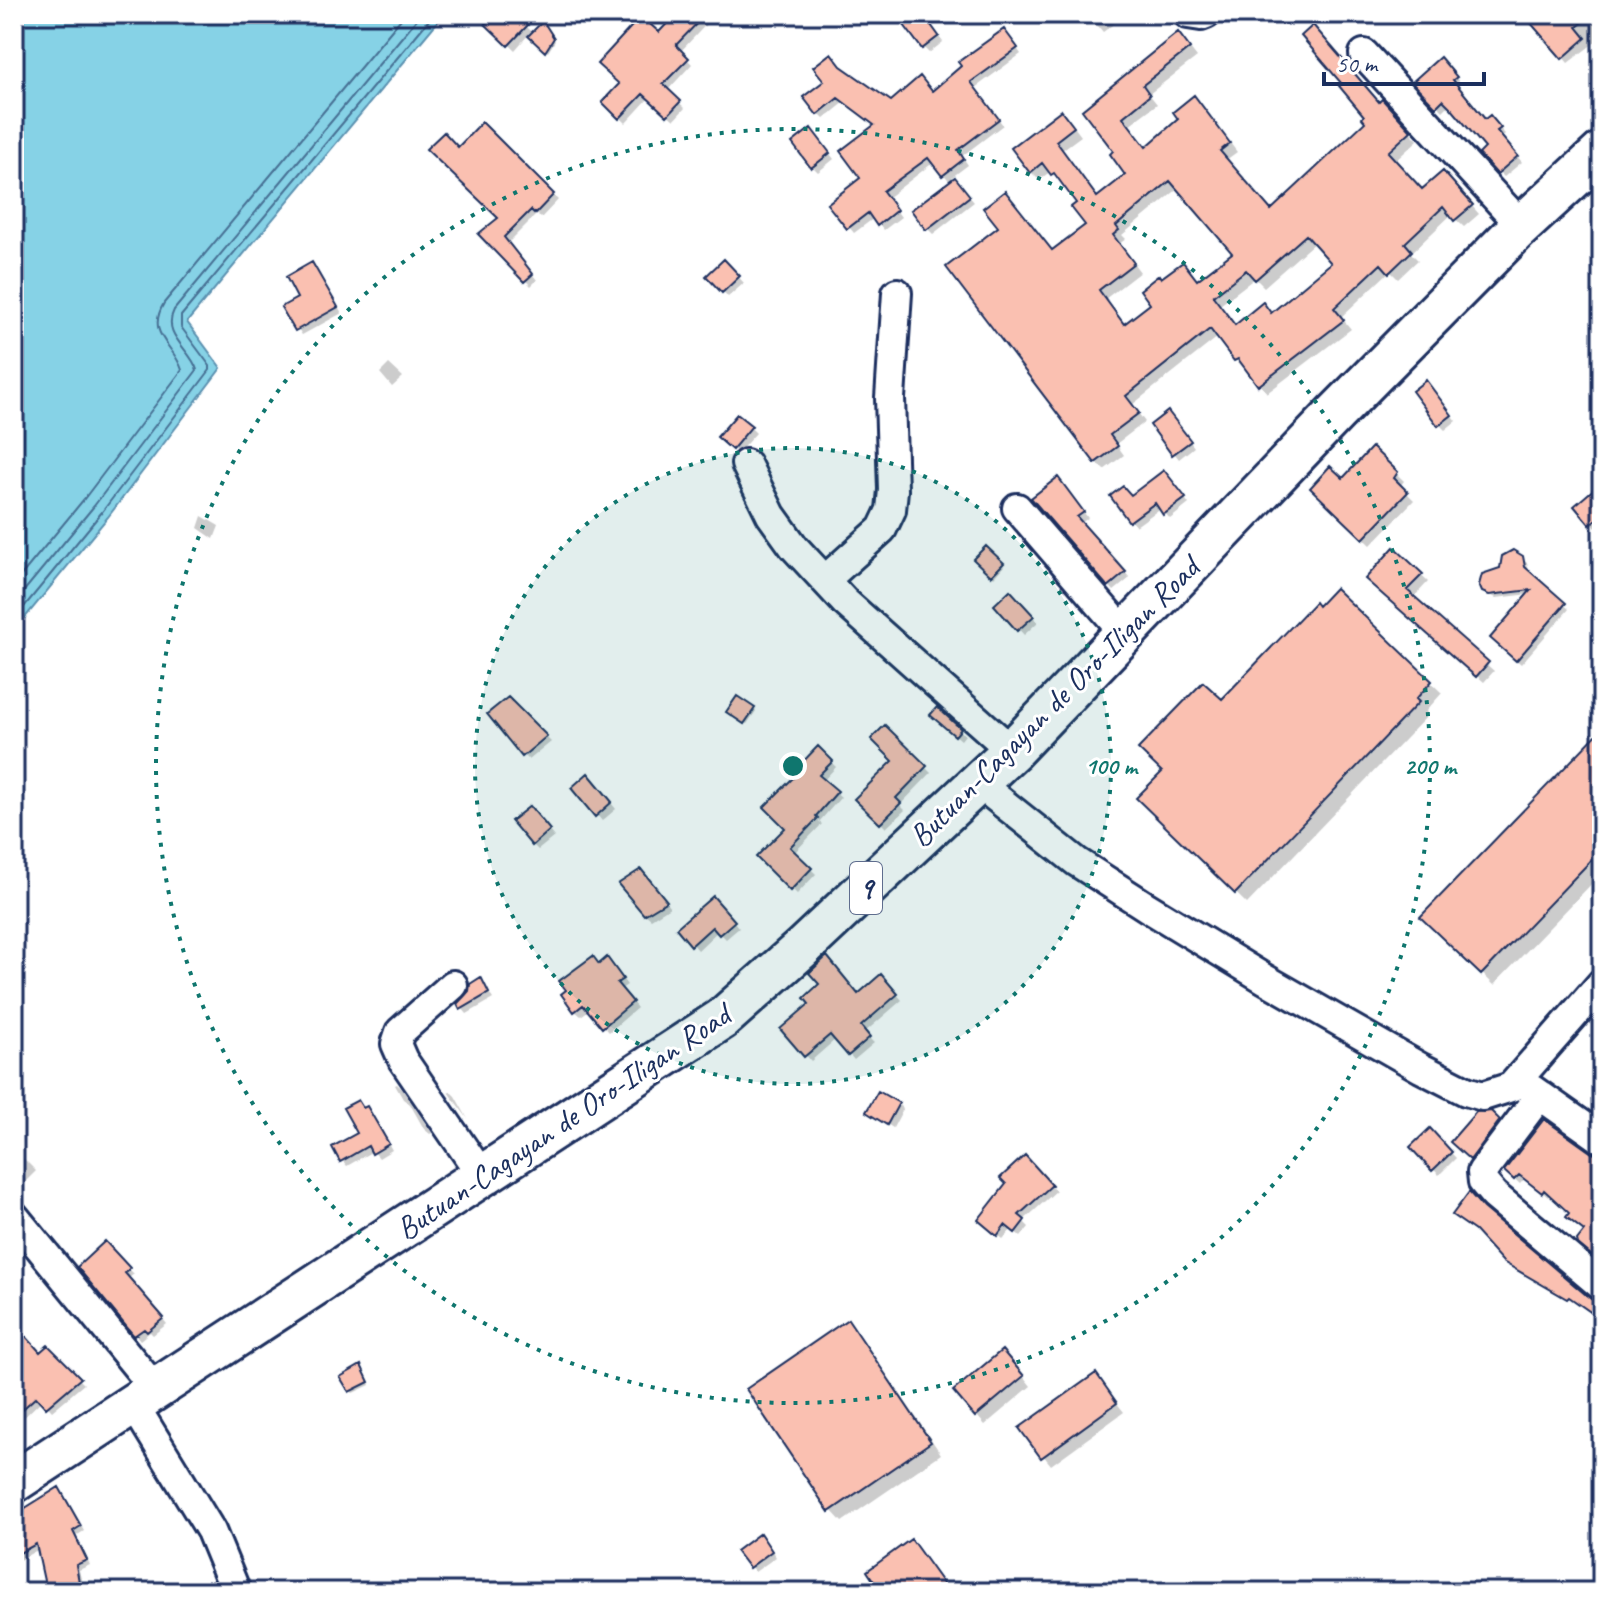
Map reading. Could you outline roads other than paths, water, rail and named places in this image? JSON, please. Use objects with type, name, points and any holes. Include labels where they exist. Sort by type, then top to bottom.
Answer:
[{"type":"highway","name":"Butuan-Cagayan de Oro-Iligan Road","points":[[14,1482],[722,1019],[1012,751],[1336,413],[1522,226],[1602,152]]},
{"type":"street","points":[[1188,14],[1206,14]]},
{"type":"street","points":[[1364,54],[1522,226]]},
{"type":"street","points":[[825,580],[882,529],[891,510],[890,398],[897,293]]},
{"type":"street","points":[[746,464],[771,515],[845,602],[1012,751]]},
{"type":"street","points":[[1017,508],[1125,633]]},
{"type":"street","points":[[978,783],[1077,862],[1265,979],[1448,1083],[1483,1096],[1529,1088],[1602,1139]]},
{"type":"street","points":[[1602,983],[1529,1088],[1482,1172],[1483,1182],[1494,1195],[1602,1286]]},
{"type":"street","points":[[453,985],[400,1032],[396,1044],[403,1060],[483,1177]]},
{"type":"street","points":[[14,1216],[145,1397],[211,1531],[236,1592]]},
{"type":"water","points":[[14,14],[444,14],[187,322],[221,368],[108,517],[14,631]]}]
